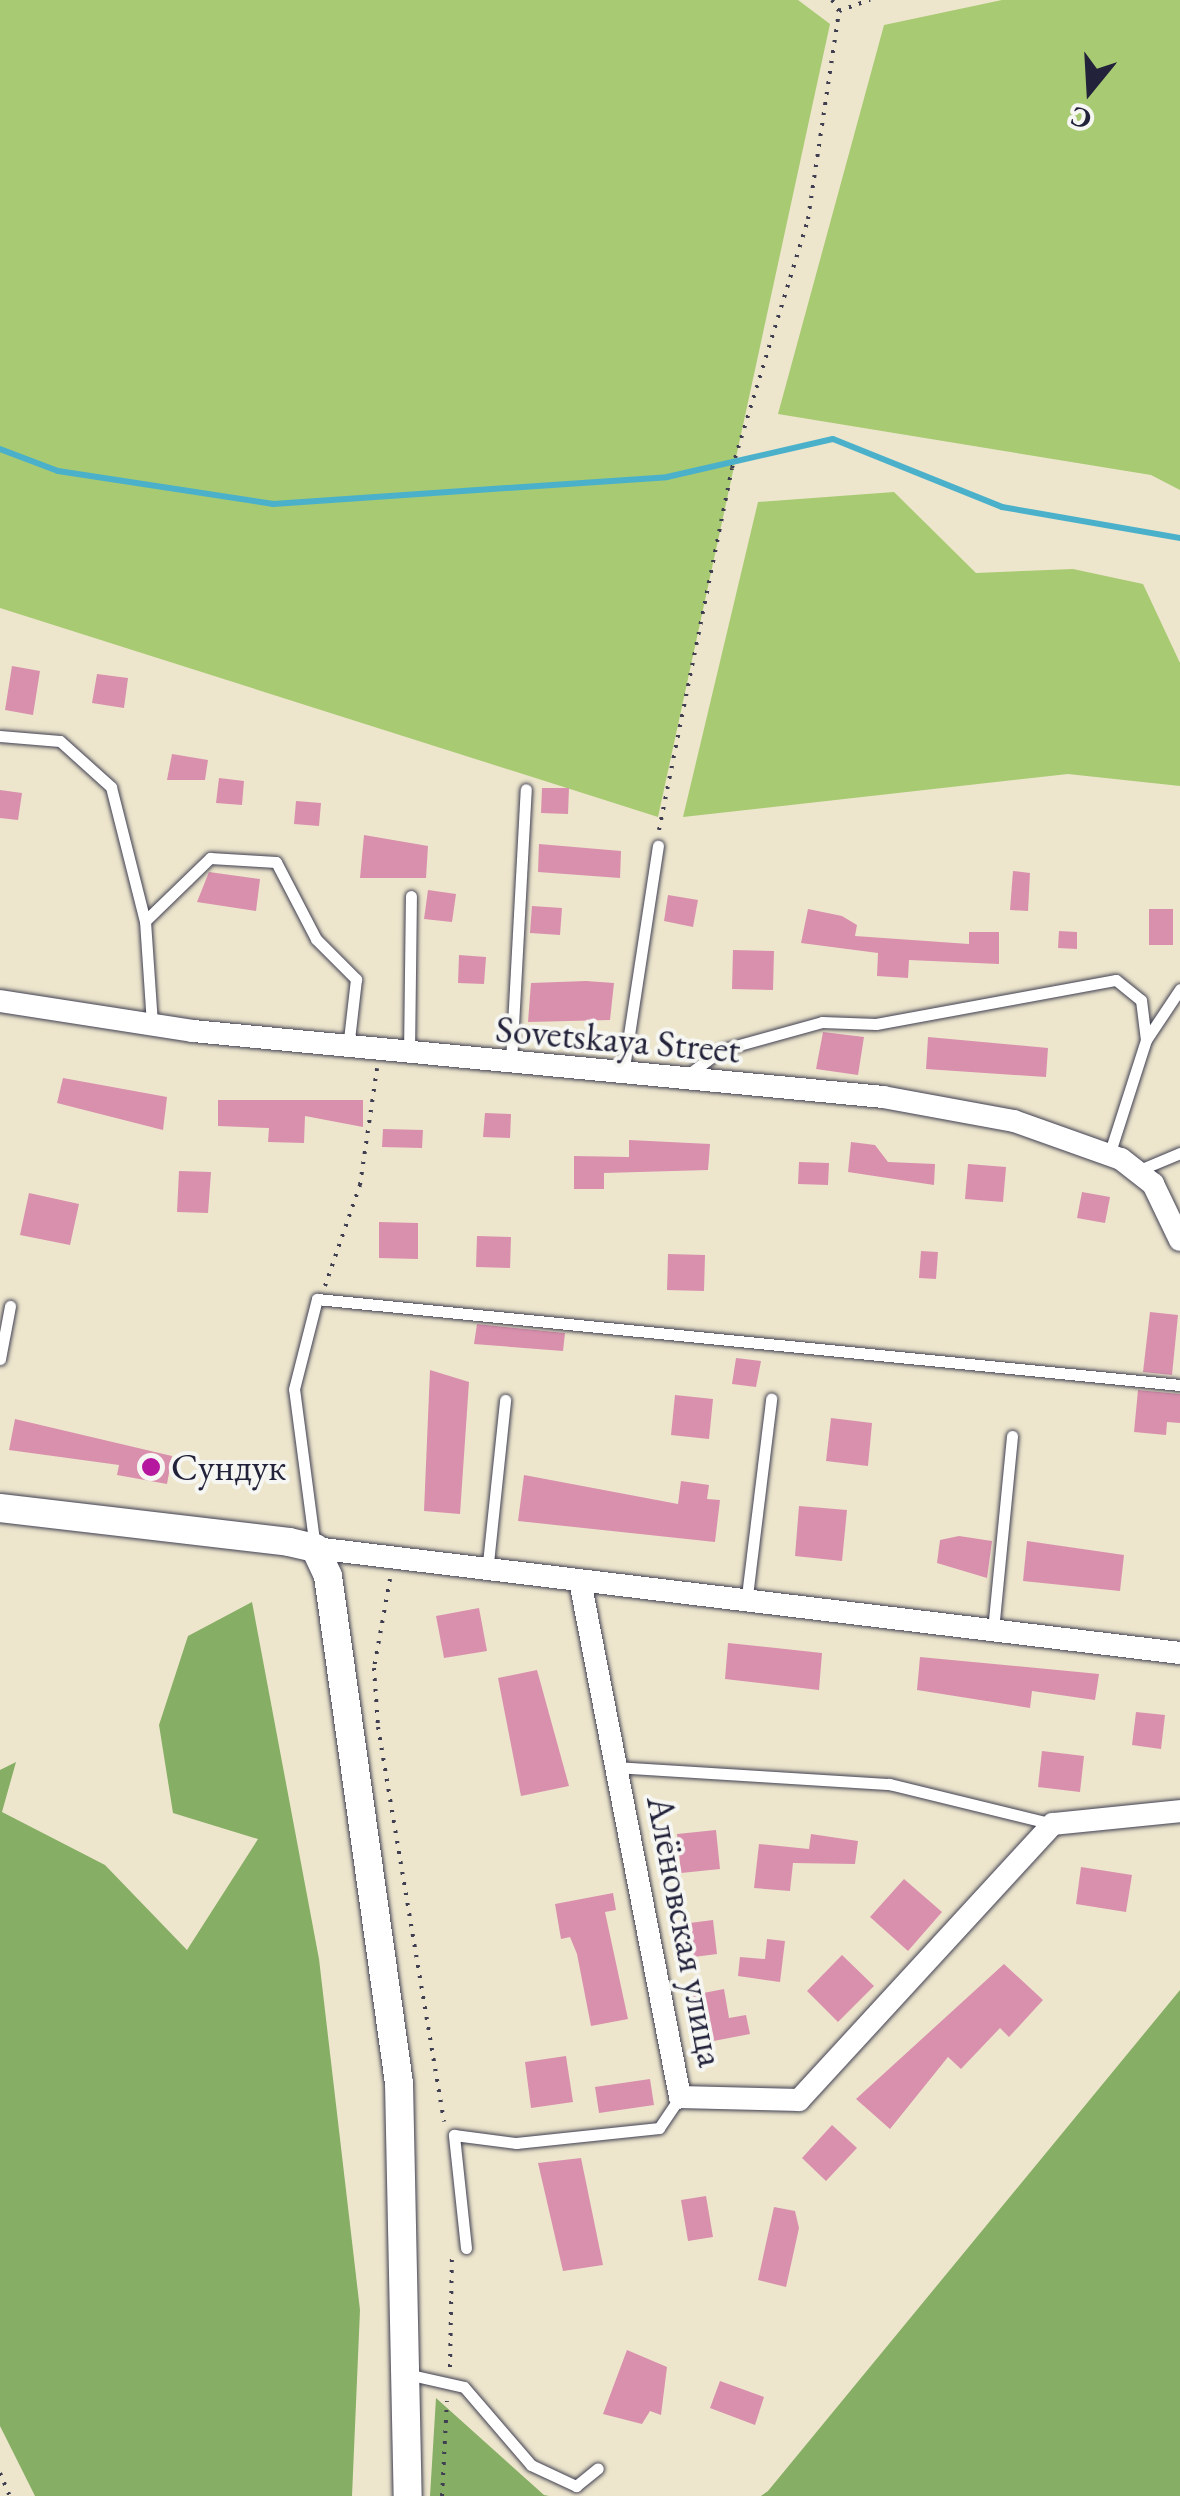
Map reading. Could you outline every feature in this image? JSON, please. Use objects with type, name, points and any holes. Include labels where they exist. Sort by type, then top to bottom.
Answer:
[{"type":"street","name":"Sovetskaya Street","points":[[0,1001],[152,1025],[379,1052],[622,1078],[684,1078],[901,1100],[1014,1121],[1110,1152],[1137,1171],[1180,1240]]},
{"type":"street","points":[[0,1508],[315,1548],[488,1563],[746,1604],[1180,1654]]},
{"type":"street","points":[[315,1548],[328,1576],[379,1892],[399,2083],[411,2375],[408,2496]]},
{"type":"street","name":"Алёновская улица","points":[[580,1580],[680,2097],[799,2100],[1054,1824]]},
{"type":"street","points":[[1054,1824],[1180,1811]]},
{"type":"lane","points":[[0,736],[60,741],[90,760],[129,838],[145,921],[152,1025]]},
{"type":"lane","points":[[510,1066],[526,789]]},
{"type":"lane","points":[[622,1078],[658,846]]},
{"type":"lane","points":[[145,921],[210,858],[276,862],[316,938],[356,979],[348,1048]]},
{"type":"lane","points":[[409,1055],[412,896]]},
{"type":"lane","points":[[684,1078],[721,1050],[822,1022],[876,1024],[1116,980],[1141,1000],[1146,1040]]},
{"type":"lane","points":[[1110,1152],[1146,1040],[1180,989]]},
{"type":"lane","points":[[1137,1171],[1180,1153]]},
{"type":"lane","points":[[315,1548],[294,1390],[317,1298],[1180,1385]]},
{"type":"lane","points":[[0,1359],[10,1306]]},
{"type":"lane","points":[[746,1604],[771,1399]]},
{"type":"lane","points":[[488,1563],[505,1400]]},
{"type":"lane","points":[[993,1634],[1012,1436]]},
{"type":"lane","points":[[616,1767],[889,1784],[1054,1824]]},
{"type":"lane","points":[[466,2248],[454,2135],[516,2142],[659,2128],[680,2097]]},
{"type":"lane","points":[[411,2375],[449,2380],[492,2414],[531,2465],[576,2486],[598,2468]]},
{"type":"path","points":[[658,846],[732,468],[808,219],[839,11],[832,0]]},
{"type":"path","points":[[839,11],[870,0]]},
{"type":"path","points":[[317,1298],[336,1268],[360,1186],[379,1052]]},
{"type":"path","points":[[390,1556],[374,1668],[378,1727],[446,2138]]},
{"type":"path","points":[[442,2496],[452,2246]]},
{"type":"path","points":[[0,2473],[10,2496]]},
{"type":"green space","points":[[0,0],[798,0],[830,24],[658,817],[0,608]]},
{"type":"green space","points":[[1002,0],[1180,0],[1180,490],[1151,475],[778,414],[884,25]]},
{"type":"green space","points":[[894,492],[976,573],[1073,569],[1143,584],[1180,663],[1180,786],[1068,774],[683,817],[758,502]]},
{"type":"green space","points":[[252,1602],[319,1959],[360,2310],[352,2496],[35,2496],[0,2426],[0,1770],[16,1762],[2,1812],[105,1865],[187,1950],[258,1839],[173,1813],[159,1725],[188,1636]]},
{"type":"green space","points":[[1180,1990],[1180,2496],[761,2496],[768,2491]]},
{"type":"green space","points":[[436,2398],[544,2495],[549,2496],[430,2496]]},
{"type":"building","points":[[12,666],[40,671],[33,715],[5,710]]},
{"type":"building","points":[[97,674],[128,678],[124,708],[92,703]]},
{"type":"building","points":[[172,754],[208,760],[205,780],[167,780]]},
{"type":"building","points":[[219,778],[244,781],[242,805],[216,803]]},
{"type":"building","points":[[542,788],[569,788],[568,814],[541,813]]},
{"type":"building","points":[[0,790],[22,793],[18,820],[0,818]]},
{"type":"building","points":[[296,801],[321,803],[319,826],[294,824]]},
{"type":"building","points":[[364,835],[428,846],[426,878],[360,878]]},
{"type":"building","points":[[539,844],[621,851],[620,878],[538,872]]},
{"type":"building","points":[[1013,871],[1030,873],[1028,911],[1010,910]]},
{"type":"building","points":[[209,872],[260,879],[256,911],[197,902]]},
{"type":"building","points":[[428,890],[456,894],[452,922],[424,919]]},
{"type":"building","points":[[668,895],[698,900],[693,927],[664,921]]},
{"type":"building","points":[[532,906],[562,908],[560,935],[530,933]]},
{"type":"building","points":[[808,909],[842,916],[857,925],[855,936],[969,944],[969,932],[999,932],[999,964],[909,960],[908,978],[877,976],[878,953],[801,943]]},
{"type":"building","points":[[1149,909],[1173,909],[1173,945],[1149,945]]},
{"type":"building","points":[[1059,931],[1077,932],[1077,949],[1058,948]]},
{"type":"building","points":[[733,950],[774,951],[773,990],[732,989]]},
{"type":"building","points":[[459,955],[486,957],[484,984],[458,983]]},
{"type":"building","points":[[531,983],[614,983],[610,1020],[528,1022]]},
{"type":"building","points":[[823,1032],[864,1037],[858,1075],[816,1069]]},
{"type":"building","points":[[928,1037],[1048,1048],[1046,1077],[926,1069]]},
{"type":"building","points":[[63,1078],[167,1097],[163,1130],[57,1103]]},
{"type":"building","points":[[218,1100],[363,1100],[363,1127],[305,1116],[304,1143],[268,1142],[269,1128],[218,1126]]},
{"type":"building","points":[[485,1113],[511,1114],[510,1138],[483,1137]]},
{"type":"building","points":[[383,1129],[423,1130],[422,1148],[382,1147]]},
{"type":"building","points":[[629,1140],[710,1144],[708,1170],[604,1173],[604,1189],[574,1189],[574,1156],[629,1157]]},
{"type":"building","points":[[851,1142],[875,1145],[888,1162],[935,1164],[934,1185],[848,1172]]},
{"type":"building","points":[[799,1162],[829,1163],[828,1185],[798,1184]]},
{"type":"building","points":[[968,1164],[1006,1167],[1003,1202],[965,1199]]},
{"type":"building","points":[[179,1171],[211,1172],[208,1213],[177,1212]]},
{"type":"building","points":[[1082,1192],[1110,1197],[1105,1223],[1077,1218]]},
{"type":"building","points":[[29,1193],[79,1204],[70,1245],[20,1235]]},
{"type":"building","points":[[379,1222],[418,1223],[418,1259],[379,1258]]},
{"type":"building","points":[[477,1236],[511,1237],[510,1268],[476,1267]]},
{"type":"building","points":[[921,1251],[938,1252],[936,1279],[919,1278]]},
{"type":"building","points":[[668,1254],[705,1255],[704,1291],[667,1290]]},
{"type":"building","points":[[1150,1312],[1178,1315],[1172,1375],[1143,1372]]},
{"type":"building","points":[[477,1324],[565,1333],[563,1351],[474,1344]]},
{"type":"building","points":[[736,1358],[761,1361],[756,1387],[732,1384]]},
{"type":"building","points":[[430,1370],[469,1382],[460,1514],[424,1511]]},
{"type":"building","points":[[1138,1390],[1180,1394],[1180,1423],[1167,1422],[1166,1435],[1134,1432]]},
{"type":"building","points":[[675,1395],[713,1399],[709,1439],[671,1435]]},
{"type":"building","points":[[831,1418],[872,1423],[868,1466],[826,1461]]},
{"type":"building","points":[[15,1419],[172,1456],[167,1484],[117,1475],[119,1465],[9,1450]]},
{"type":"building","points":[[524,1475],[678,1504],[681,1481],[709,1485],[707,1499],[720,1500],[715,1542],[518,1521]]},
{"type":"building","points":[[799,1506],[847,1510],[842,1561],[795,1556]]},
{"type":"building","points":[[959,1536],[992,1541],[987,1578],[937,1563],[940,1540]]},
{"type":"building","points":[[1027,1541],[1124,1555],[1120,1591],[1023,1581]]},
{"type":"building","points":[[479,1608],[487,1651],[444,1658],[436,1616]]},
{"type":"building","points":[[728,1643],[822,1653],[819,1690],[725,1679]]},
{"type":"building","points":[[920,1657],[1099,1674],[1095,1700],[1032,1691],[1030,1708],[917,1690]]},
{"type":"building","points":[[537,1670],[569,1786],[521,1796],[498,1678]]},
{"type":"building","points":[[1136,1712],[1165,1715],[1161,1749],[1132,1745]]},
{"type":"building","points":[[1042,1751],[1084,1756],[1080,1792],[1038,1787]]},
{"type":"building","points":[[716,1830],[720,1869],[681,1873],[677,1834]]},
{"type":"building","points":[[811,1834],[858,1841],[855,1864],[793,1863],[790,1891],[754,1888],[759,1844],[809,1849]]},
{"type":"building","points":[[1081,1867],[1132,1875],[1126,1912],[1076,1904]]},
{"type":"building","points":[[904,1879],[942,1912],[908,1951],[870,1917]]},
{"type":"building","points":[[613,1893],[616,1910],[605,1912],[628,2019],[591,2026],[577,1954],[570,1937],[561,1939],[555,1904]]},
{"type":"building","points":[[713,1920],[717,1954],[686,1958],[682,1924]]},
{"type":"building","points":[[767,1939],[785,1941],[780,1982],[738,1976],[740,1957],[765,1959]]},
{"type":"building","points":[[842,1955],[874,1986],[838,2022],[807,1991]]},
{"type":"building","points":[[1004,1964],[1043,2000],[1009,2037],[1000,2028],[961,2069],[948,2057],[890,2129],[856,2099]]},
{"type":"building","points":[[724,1989],[729,2018],[746,2015],[750,2034],[703,2043],[693,1995]]},
{"type":"building","points":[[566,2056],[573,2102],[531,2108],[525,2062]]},
{"type":"building","points":[[650,2079],[654,2105],[599,2113],[595,2087]]},
{"type":"building","points":[[832,2125],[857,2148],[826,2181],[802,2158]]},
{"type":"building","points":[[581,2158],[603,2265],[563,2271],[538,2163]]},
{"type":"building","points":[[706,2196],[713,2237],[688,2241],[681,2200]]},
{"type":"building","points":[[774,2207],[795,2211],[799,2228],[786,2287],[758,2280]]},
{"type":"building","points":[[627,2350],[667,2367],[661,2415],[650,2411],[642,2424],[603,2414]]},
{"type":"building","points":[[720,2381],[764,2397],[755,2425],[710,2408]]},
{"type":"waterway","points":[[0,449],[58,471],[273,504],[667,477],[833,439],[1002,507],[1180,538]]},
{"type":"place","name":"Сундук","points":[[151,1467]]}]
